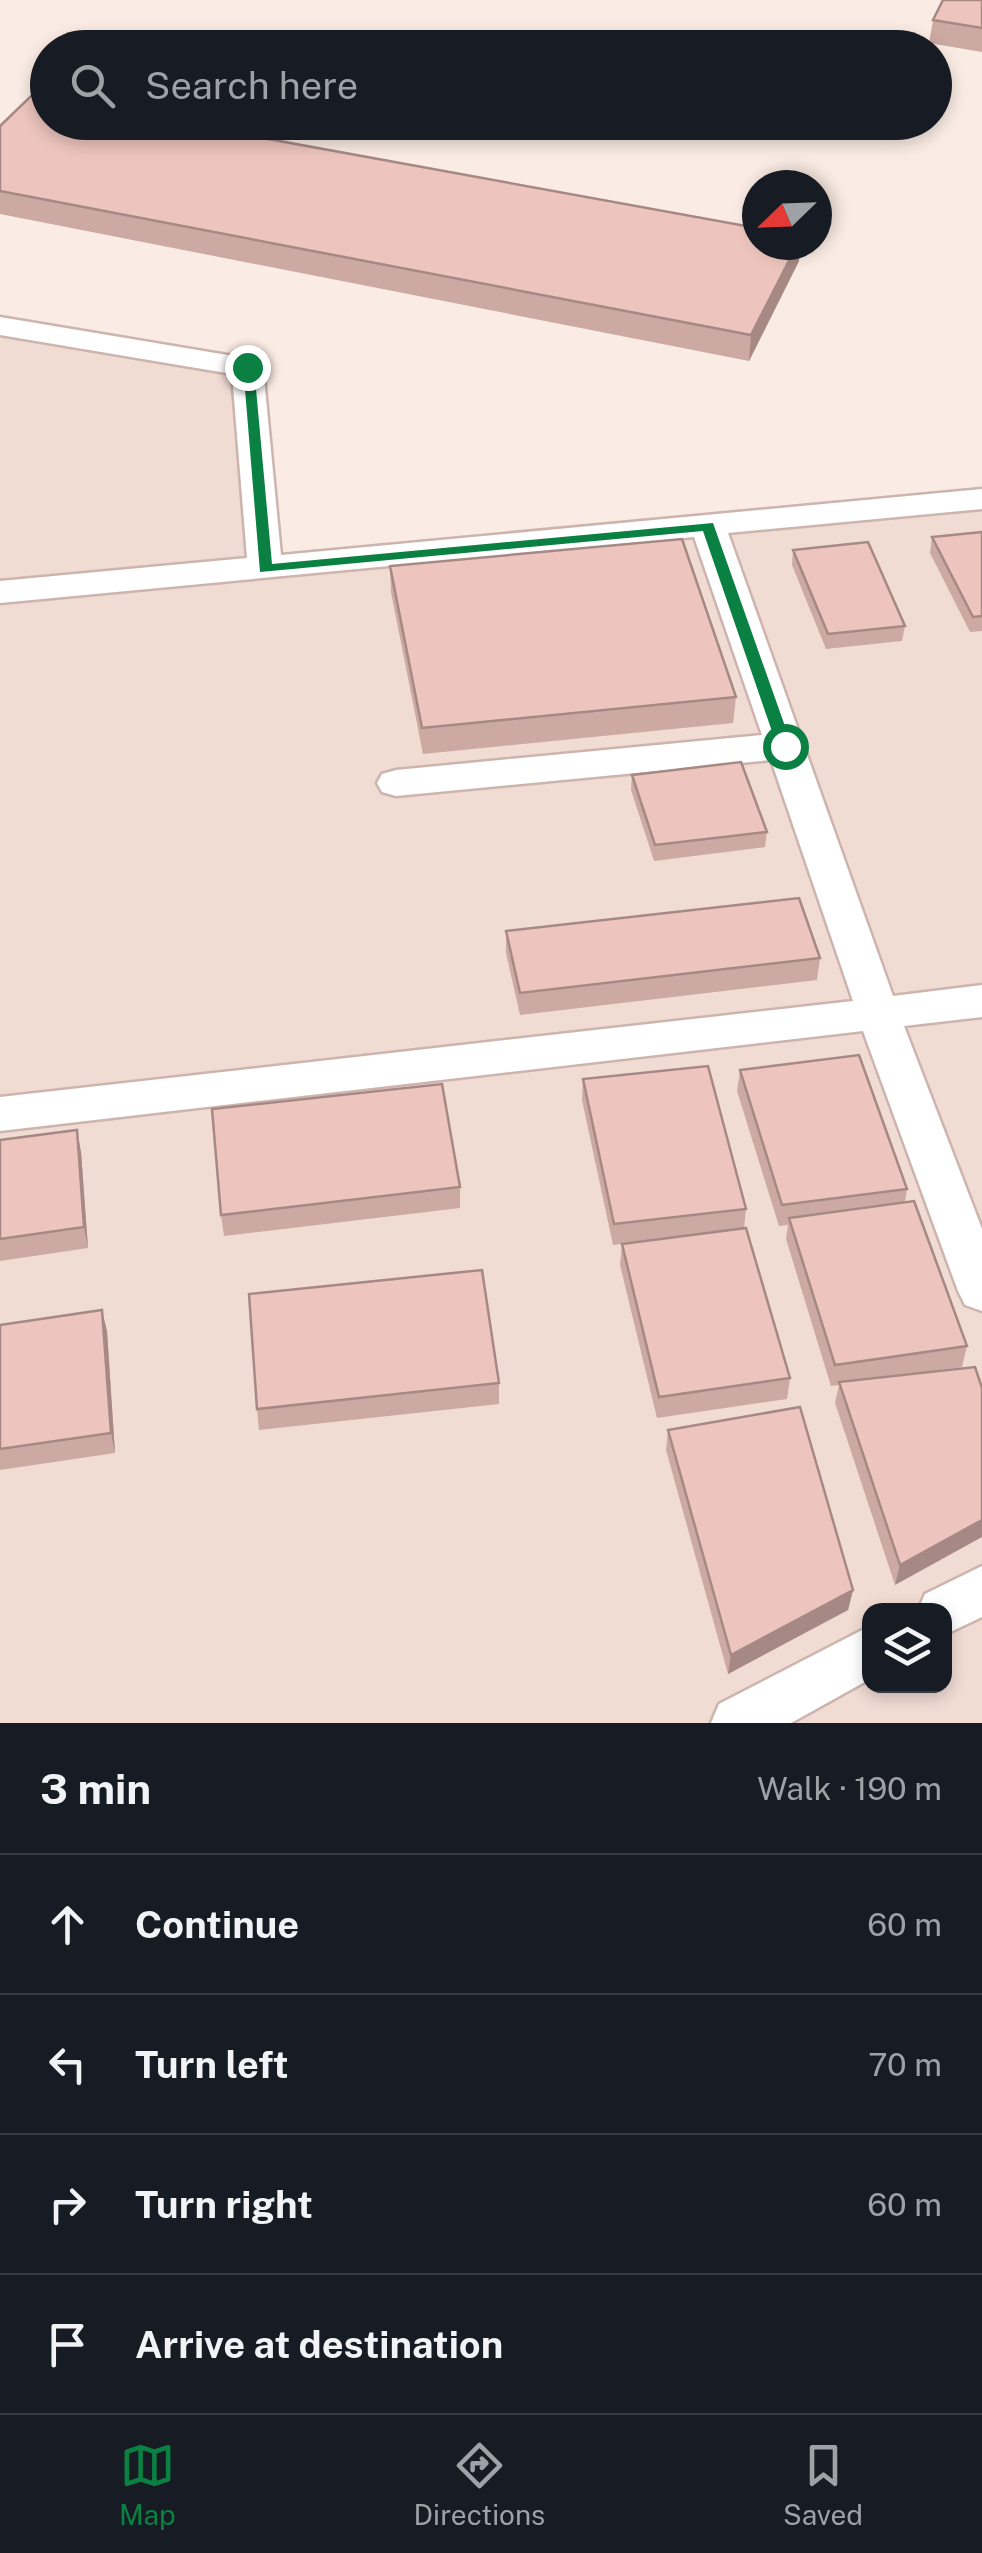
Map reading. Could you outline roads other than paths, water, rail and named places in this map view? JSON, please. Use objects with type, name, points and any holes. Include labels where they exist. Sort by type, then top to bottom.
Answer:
[{"type":"street","points":[[0,326],[247,367],[265,569]]},
{"type":"street","points":[[0,592],[982,499]]},
{"type":"street","points":[[708,526],[878,1013],[982,1292]]},
{"type":"street","points":[[396,783],[785,746]]},
{"type":"street","points":[[0,1114],[982,1001]]},
{"type":"street","points":[[952,1606],[982,1590]]},
{"type":"street","points":[[738,1723],[862,1655]]}]
